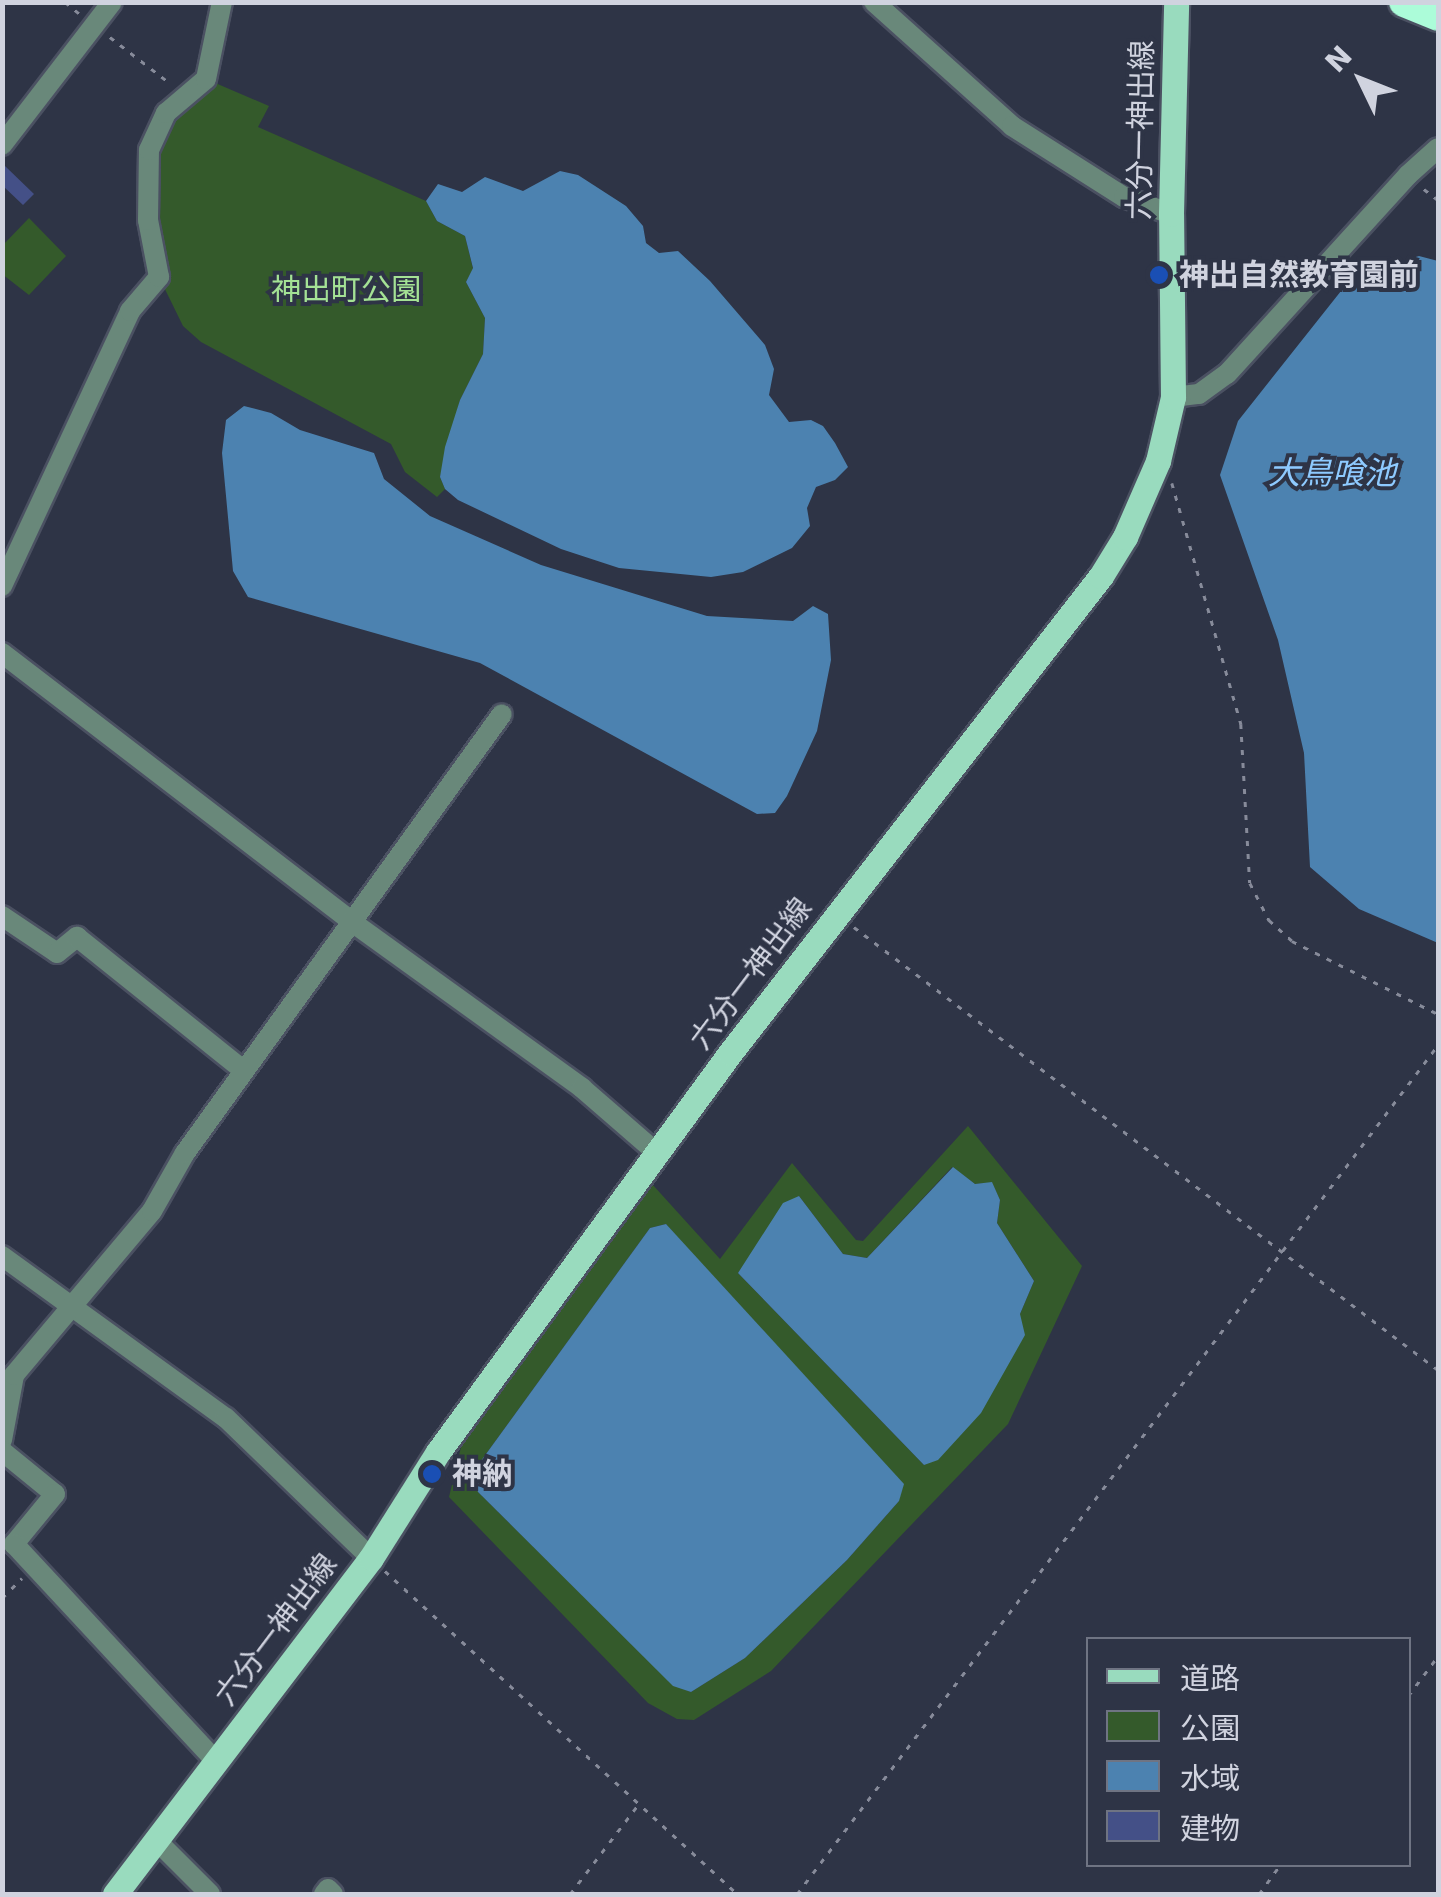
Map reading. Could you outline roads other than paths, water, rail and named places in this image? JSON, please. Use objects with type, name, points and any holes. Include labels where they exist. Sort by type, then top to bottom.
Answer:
[{"type":"highway","points":[[1404,2],[1438,16]]},
{"type":"main road","name":"六分一神出線","points":[[116,1894],[371,1558],[438,1452],[658,1154],[837,914],[1102,576],[1125,537],[1158,461],[1173,397],[1171,214],[1176,2]]},
{"type":"street","points":[[2,145],[112,2]]},
{"type":"street","points":[[2,586],[130,311],[159,278],[148,220],[148,150],[166,113],[206,79],[222,2]]},
{"type":"street","points":[[874,2],[1012,126],[1124,197],[1171,214]]},
{"type":"street","points":[[1173,397],[1199,394],[1228,374],[1408,175],[1438,148]]},
{"type":"street","points":[[2,653],[352,922],[582,1088],[658,1154]]},
{"type":"street","points":[[2,1440],[14,1375],[152,1211],[184,1154],[502,714]]},
{"type":"street","points":[[2,916],[58,953],[76,937],[244,1071]]},
{"type":"street","points":[[2,1256],[74,1304],[226,1418],[371,1558]]},
{"type":"street","points":[[2,1451],[55,1494],[14,1544],[32,1568],[216,1761]]},
{"type":"street","points":[[157,1840],[210,1894]]},
{"type":"street","points":[[324,1894],[328,1890],[333,1894]]},
{"type":"water","points":[[560,171],[578,175],[626,206],[643,226],[646,243],[659,253],[678,251],[710,281],[765,345],[774,369],[769,395],[789,422],[811,420],[823,426],[835,443],[848,467],[835,480],[816,487],[807,508],[810,526],[792,548],[743,572],[711,577],[619,568],[561,549],[458,500],[445,489],[440,477],[445,447],[460,400],[483,354],[485,318],[466,282],[473,268],[465,236],[437,221],[426,201],[438,184],[462,192],[485,177],[523,191]]},
{"type":"water","name":"大鳥喰池","points":[[1419,256],[1438,261],[1438,943],[1359,909],[1310,867],[1304,753],[1278,640],[1220,475],[1238,421],[1341,291],[1382,267]]},
{"type":"water","points":[[244,406],[271,413],[300,430],[374,453],[384,479],[430,516],[541,565],[707,616],[793,621],[813,606],[828,614],[831,660],[817,731],[775,813],[757,814],[480,663],[248,597],[233,571],[222,453],[226,420]]},
{"type":"water","points":[[953,1167],[975,1184],[992,1182],[1000,1200],[997,1223],[1034,1281],[1020,1314],[1025,1335],[981,1413],[938,1460],[924,1465],[738,1273],[783,1203],[799,1196],[843,1254],[867,1258]]},
{"type":"water","points":[[666,1224],[904,1484],[899,1501],[847,1560],[745,1658],[691,1692],[673,1686],[478,1492],[470,1476],[650,1228]]},
{"type":"place","name":"神出自然教育園前","points":[[1159,275]]},
{"type":"place","name":"神納","points":[[432,1474]]},
{"type":"park label","name":"神出町公園","points":[[346,290]]}]
